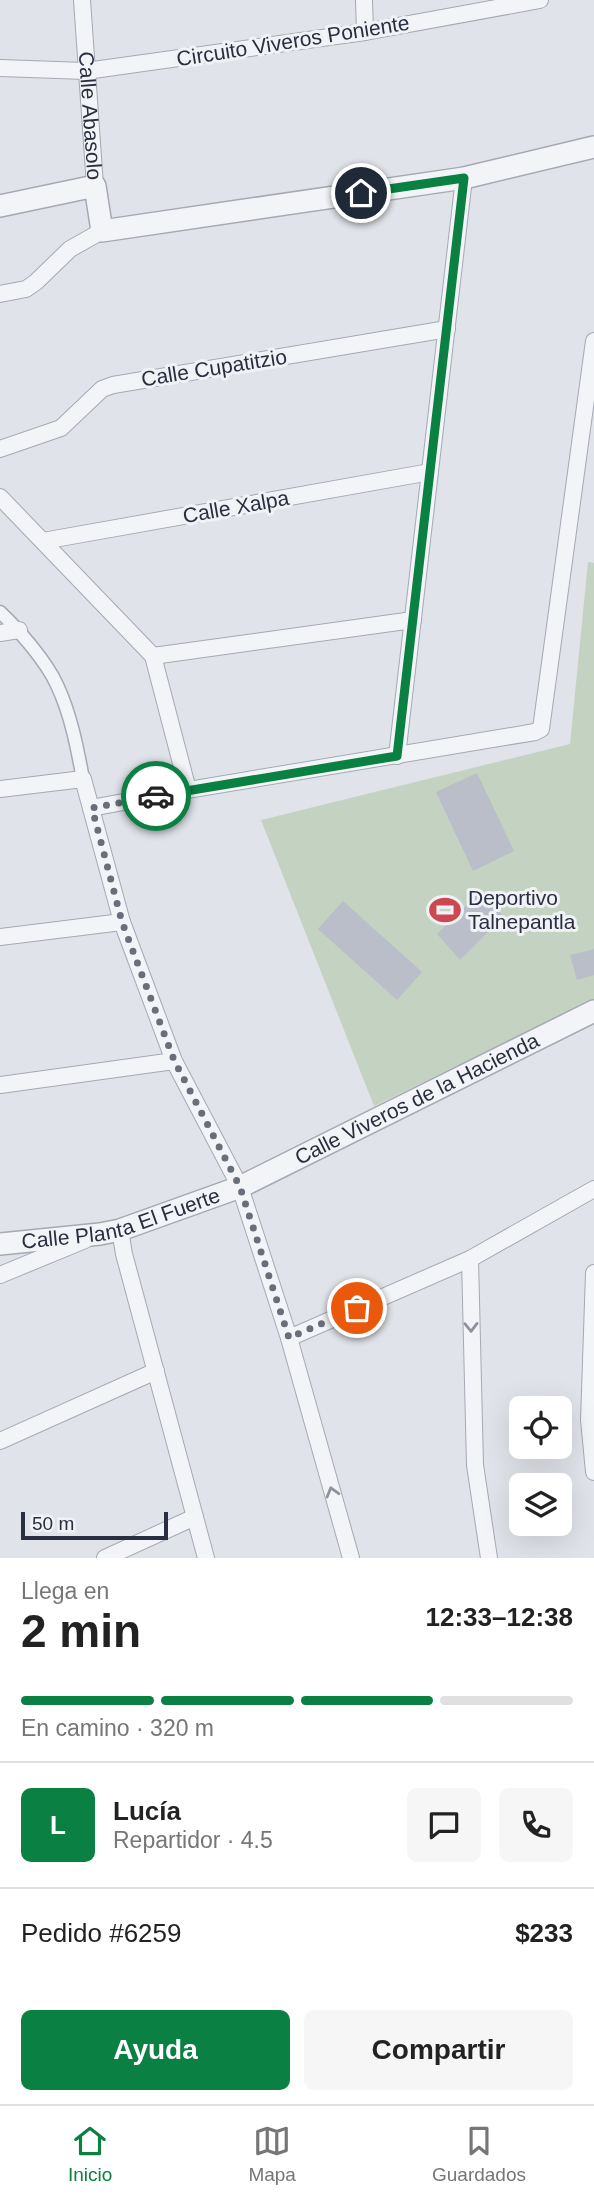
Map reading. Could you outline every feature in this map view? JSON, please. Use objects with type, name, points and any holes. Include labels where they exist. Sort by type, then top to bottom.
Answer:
[{"type":"street","name":"Calle Abasolo","points":[[82,0],[95,186],[102,232]]},
{"type":"street","points":[[364,0],[365,32]]},
{"type":"street","name":"Circuito Viveros Poniente","points":[[0,68],[86,71],[365,32],[540,0]]},
{"type":"street","points":[[0,294],[26,289],[70,249],[102,232],[464,178],[594,147]]},
{"type":"street","points":[[397,756],[464,178]]},
{"type":"street","points":[[0,206],[95,186]]},
{"type":"street","name":"Calle Cupatitzio","points":[[0,449],[61,428],[102,389],[113,384],[447,329]]},
{"type":"street","points":[[92,808],[539,731],[543,726],[594,341]]},
{"type":"street","name":"Calle Xalpa","points":[[43,541],[430,472]]},
{"type":"street","points":[[0,497],[153,656],[188,790]]},
{"type":"street","points":[[0,612],[19,630],[56,683],[73,727],[83,779],[122,922],[174,1060],[240,1187],[289,1338],[351,1558]]},
{"type":"street","points":[[153,656],[413,620]]},
{"type":"street","points":[[0,633],[19,630]]},
{"type":"street","points":[[0,789],[83,779]]},
{"type":"street","points":[[0,937],[122,922]]},
{"type":"street","name":"Calle Viveros de la Hacienda","points":[[240,1187],[594,1012]]},
{"type":"street","points":[[0,1085],[174,1060]]},
{"type":"street","name":"Calle Planta El Fuerte","points":[[0,1244],[110,1232],[240,1187]]},
{"type":"street","points":[[289,1338],[470,1259],[594,1189]]},
{"type":"street","points":[[0,1275],[110,1232],[156,1371],[206,1558]]},
{"type":"street","points":[[470,1259],[474,1465],[489,1558]]},
{"type":"street","points":[[594,1273],[589,1420],[594,1472]]},
{"type":"street","points":[[0,1441],[156,1371]]},
{"type":"street","points":[[105,1558],[195,1517]]},
{"type":"green space","name":"Deportivo Talnepantla","points":[[588,562],[594,563],[594,1000],[374,1106],[261,820],[570,744]]},
{"type":"building","points":[[477,773],[514,851],[473,871],[436,792]]},
{"type":"building","points":[[478,894],[504,916],[460,960],[437,934]]},
{"type":"building","points":[[343,901],[422,972],[397,1000],[318,929]]},
{"type":"building","points":[[594,949],[594,975],[577,980],[570,955]]},
{"type":"way so far","points":[[156,796],[92,808],[122,922],[174,1060],[240,1187],[289,1338],[357,1308]]},
{"type":"place","name":"Deportivo Talnepantla","points":[[445,910]]},
{"type":"route","points":[[156,796],[397,756],[464,178],[361,193]]}]
